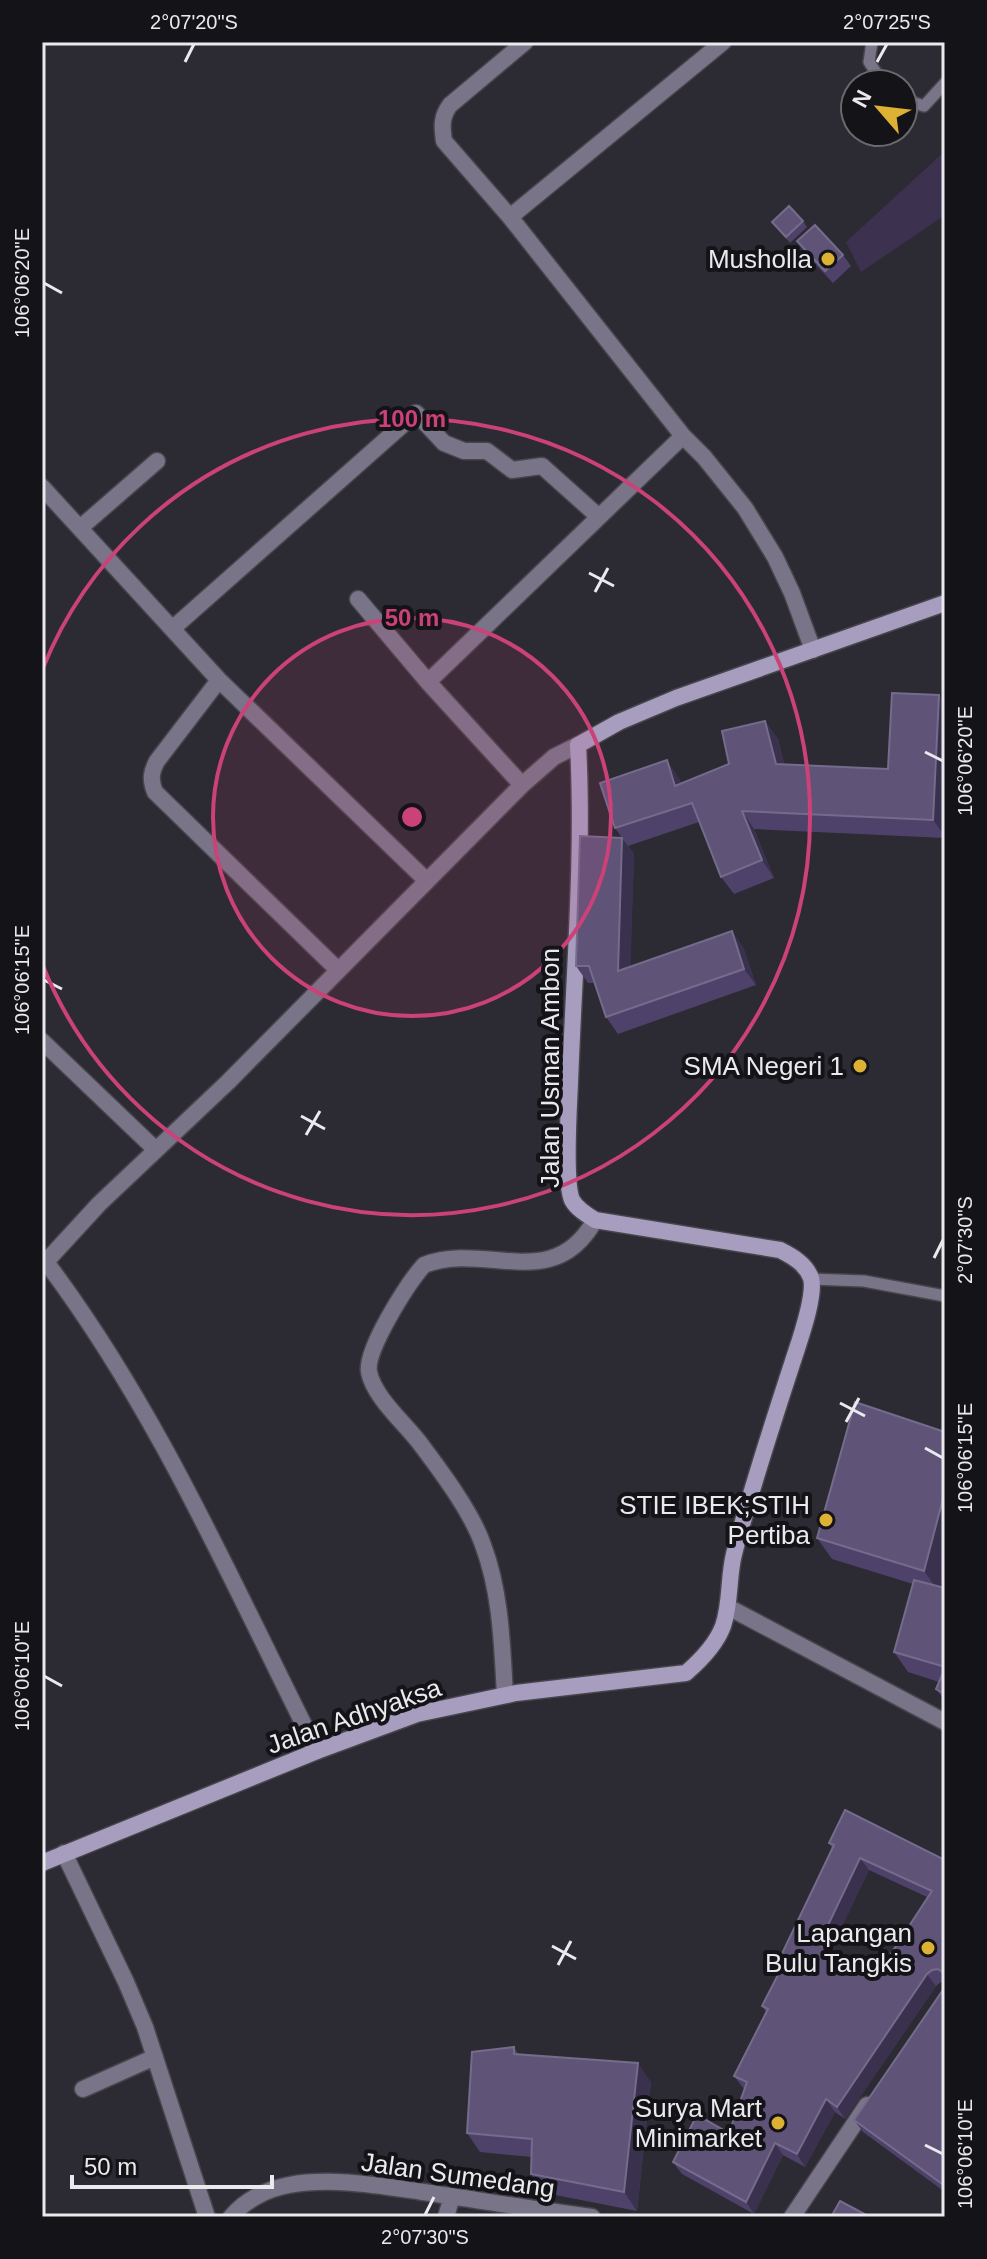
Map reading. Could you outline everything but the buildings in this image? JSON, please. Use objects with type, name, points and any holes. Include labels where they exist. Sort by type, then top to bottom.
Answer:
[{"type":"street","points":[[525,42],[450,105],[444,114],[444,141],[510,217],[683,436],[745,508],[775,557],[813,650]]},
{"type":"street","points":[[510,217],[723,42]]},
{"type":"street","points":[[172,629],[416,413],[444,443],[453,447],[464,451],[487,451],[512,470],[542,466],[599,517]]},
{"type":"street","points":[[428,682],[683,436]]},
{"type":"street","points":[[80,528],[157,461]]},
{"type":"street","points":[[42,487],[219,680],[427,881]]},
{"type":"street","points":[[358,599],[522,785]]},
{"type":"street","points":[[317,1751],[169,1454],[78,1305],[44,1264],[99,1204],[219,1091],[522,785],[554,757],[619,722],[676,698],[945,603]]},
{"type":"street","points":[[219,680],[157,761],[151,783],[155,792],[338,970]]},
{"type":"street","name":"Jalan Usman Ambon","points":[[578,745],[569,1181],[573,1200],[595,1220]]},
{"type":"street","points":[[42,1041],[156,1150]]},
{"type":"street","points":[[505,1695],[498,1599],[483,1542],[460,1501],[421,1444],[380,1396],[370,1376],[369,1364],[390,1317],[424,1265],[464,1258],[528,1262],[545,1260],[575,1246],[586,1237],[595,1220],[780,1250],[804,1266],[811,1279],[811,1297],[736,1544],[729,1571],[728,1607],[945,1722]]},
{"type":"street","name":"Jalan Adhyaksa","points":[[42,1863],[317,1751],[417,1714],[505,1695],[686,1673],[713,1645],[728,1607]]},
{"type":"street","points":[[64,1853],[126,1982],[155,2057],[207,2217]]},
{"type":"street","points":[[83,2089],[155,2057]]},
{"type":"street","points":[[792,2217],[876,2092]]},
{"type":"street","name":"Jalan Sumedang","points":[[231,2217],[253,2199],[292,2184],[378,2186],[592,2217]]},
{"type":"street","points":[[446,2217],[452,2196]]},
{"type":"lane","points":[[872,42],[869,62],[873,68]]},
{"type":"lane","points":[[919,104],[924,106],[945,83]]},
{"type":"lane","points":[[811,1279],[864,1281],[945,1296]]},
{"type":"shaded area","points":[[945,151],[945,215],[861,272],[846,242]]},
{"type":"place","name":"Musholla","points":[[828,259]]},
{"type":"place","name":"SMA Negeri 1","points":[[860,1066]]},
{"type":"place","name":"STIE IBEK;STIH Pertiba","points":[[826,1520]]},
{"type":"place","name":"Lapangan Bulu Tangkis","points":[[928,1948]]},
{"type":"place","name":"Surya Mart Minimarket","points":[[778,2123]]}]
